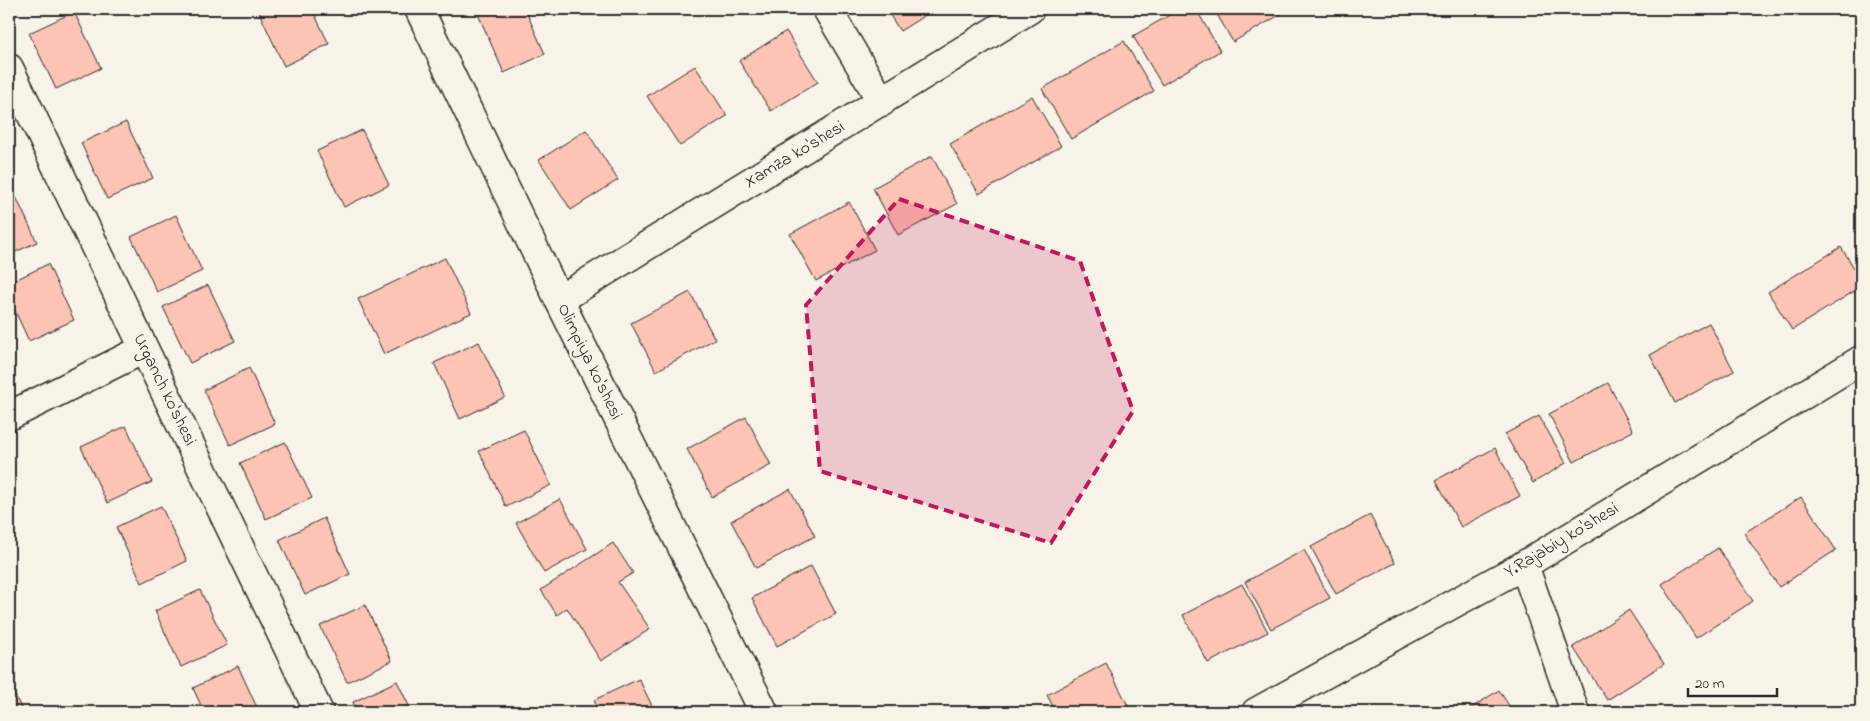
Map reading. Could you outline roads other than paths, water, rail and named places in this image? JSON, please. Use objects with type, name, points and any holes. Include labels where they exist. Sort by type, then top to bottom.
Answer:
[{"type":"street","name":"Olimpiya ko'shesi","points":[[419,9],[559,300],[764,712]]},
{"type":"street","points":[[827,9],[882,102]]},
{"type":"street","name":"Xamza ko'shesi","points":[[559,300],[1030,9]]},
{"type":"street","name":"Urganch ko'shesi","points":[[9,68],[319,712]]},
{"type":"street","points":[[9,416],[144,350]]},
{"type":"street","name":"Y.Rajabiy ko'shesi","points":[[1256,712],[1524,566],[1861,360]]},
{"type":"street","points":[[1524,566],[1576,712]]}]
